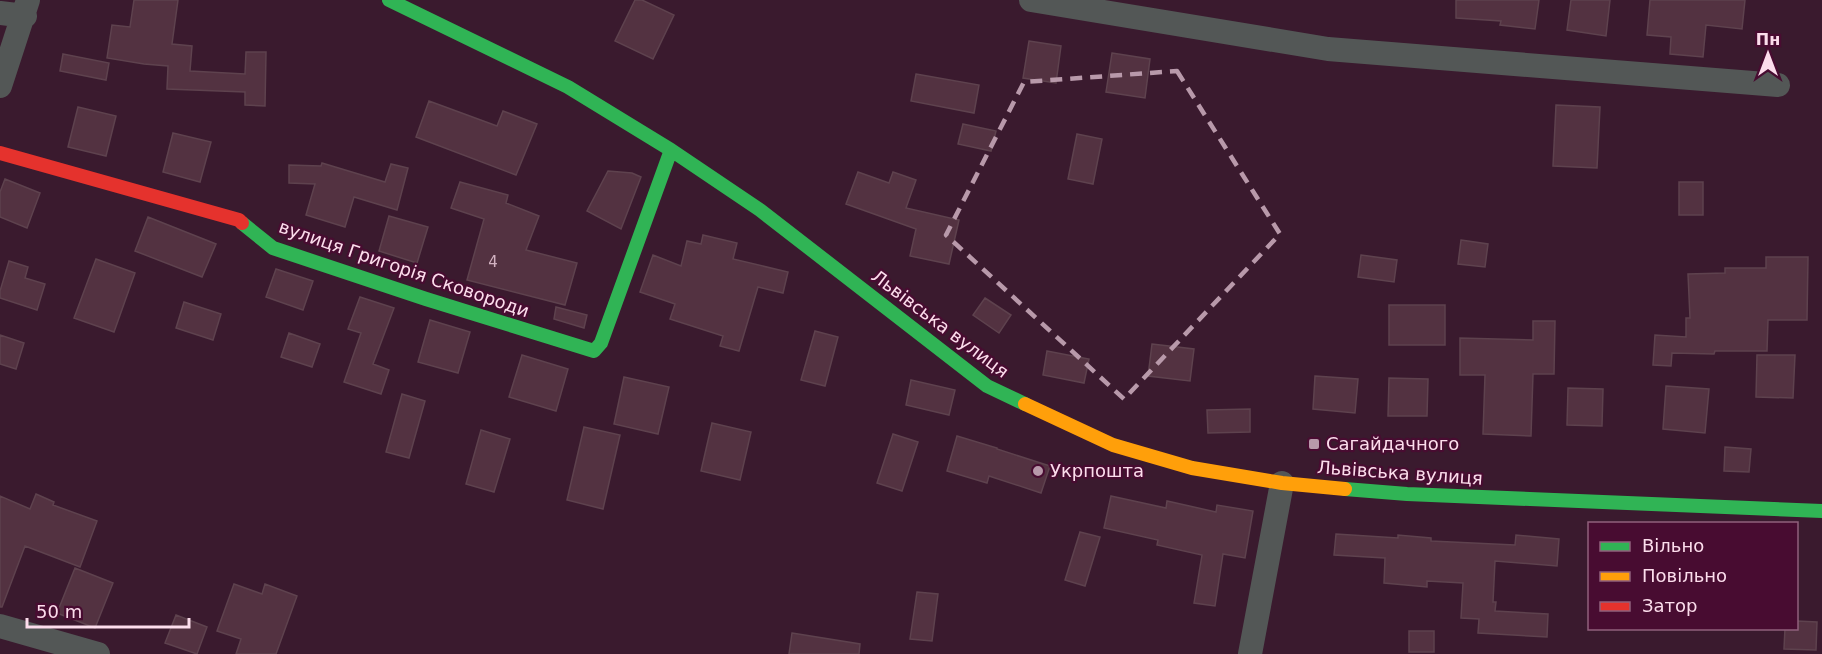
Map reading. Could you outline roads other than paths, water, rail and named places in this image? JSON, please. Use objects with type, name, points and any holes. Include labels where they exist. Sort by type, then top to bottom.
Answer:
[{"type":"main road","name":"Львівська вулиця","points":[[388,0],[568,87],[671,150],[760,210],[987,386],[1113,445],[1192,468],[1282,483],[1407,494],[1822,511]]},
{"type":"main road","name":"вулиця Григорія Сковороди","points":[[0,153],[239,220],[273,248],[426,299],[594,351],[602,343],[671,150]]},
{"type":"street","points":[[1031,0],[1328,49],[1778,85]]},
{"type":"street","points":[[0,13],[26,8],[0,86]]},
{"type":"street","points":[[1250,654],[1282,483]]},
{"type":"street","points":[[0,626],[98,654]]},
{"type":"place","name":"Сагайдачного","points":[[1314,444]]},
{"type":"place","name":"Укрпошта","points":[[1038,471]]}]
